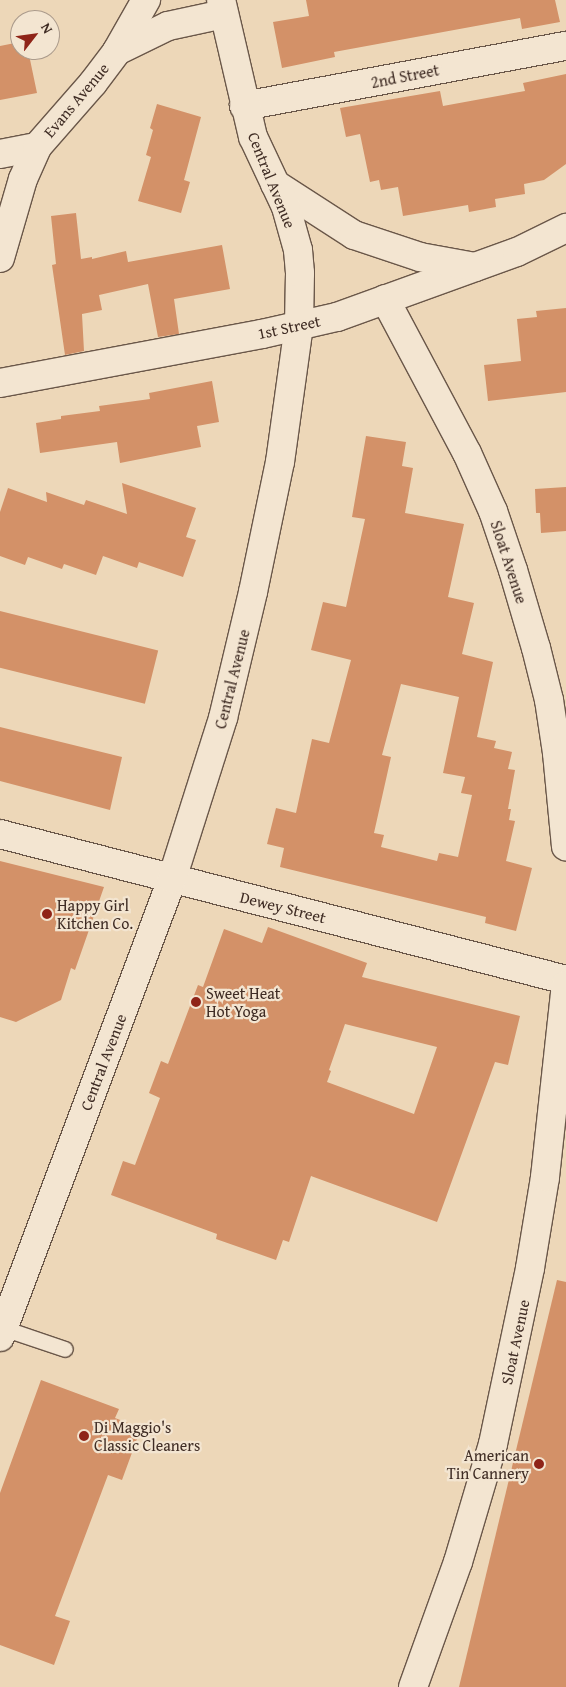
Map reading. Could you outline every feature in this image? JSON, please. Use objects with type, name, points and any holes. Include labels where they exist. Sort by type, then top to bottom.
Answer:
[{"type":"street","points":[[117,51],[146,0]]},
{"type":"street","name":"Evans Avenue","points":[[0,258],[23,179],[37,147],[117,51],[168,26],[222,7]]},
{"type":"street","name":"Central Avenue","points":[[2,1332],[172,879],[223,718],[253,592],[280,462],[299,325],[300,273],[298,250],[286,207],[253,137],[244,106],[222,7]]},
{"type":"street","name":"2nd Street","points":[[244,106],[566,46]]},
{"type":"street","points":[[0,154],[37,147]]},
{"type":"street","points":[[275,184],[354,235],[420,257],[475,267]]},
{"type":"street","name":"1st Street","points":[[0,383],[337,317],[518,252],[566,228]]},
{"type":"street","name":"Sloat Avenue","points":[[385,299],[467,453],[492,511],[513,570],[549,700],[557,753],[566,847]]},
{"type":"street","name":"Dewey Street","points":[[0,834],[566,980]]},
{"type":"street","name":"Sloat Avenue","points":[[413,1687],[458,1562],[493,1444],[530,1268],[544,1186],[558,1079],[566,986]]},
{"type":"lane","points":[[2,1332],[65,1349]]},
{"type":"building","points":[[306,0],[555,0],[560,22],[522,29],[520,18],[334,52],[335,57],[282,68],[273,22],[309,16]]},
{"type":"building","points":[[10,44],[10,60],[30,60],[37,93],[0,100],[0,46]]},
{"type":"building","points":[[566,74],[566,164],[544,180],[524,184],[525,194],[495,199],[496,207],[469,212],[468,205],[403,216],[398,187],[381,190],[379,180],[370,182],[360,134],[346,137],[340,108],[440,91],[443,106],[525,91],[523,83]]},
{"type":"building","points":[[157,104],[201,117],[184,180],[190,182],[181,213],[138,201],[151,157],[146,155],[153,130],[150,128]]},
{"type":"building","points":[[76,213],[81,259],[92,257],[92,259],[126,251],[128,262],[222,245],[230,289],[174,299],[179,334],[158,337],[148,284],[99,295],[102,310],[82,314],[84,351],[65,355],[52,265],[56,264],[51,216]]},
{"type":"building","points":[[566,308],[566,392],[488,401],[484,365],[521,361],[517,319],[537,317],[536,311]]},
{"type":"building","points":[[212,381],[219,422],[197,426],[201,447],[120,463],[117,442],[40,453],[36,423],[61,419],[61,416],[100,411],[99,406],[150,399],[149,393]]},
{"type":"building","points":[[366,436],[406,442],[402,466],[413,468],[405,513],[464,524],[448,597],[474,603],[462,654],[493,662],[477,737],[496,741],[494,748],[512,752],[508,769],[515,770],[508,809],[511,809],[509,820],[515,821],[506,861],[532,868],[516,931],[485,923],[486,917],[280,867],[284,848],[267,844],[276,808],[296,813],[312,739],[329,743],[351,660],[311,650],[323,602],[346,607],[365,519],[352,517]],"holes":[[[401,684],[459,697],[443,773],[465,777],[461,793],[472,795],[458,857],[439,853],[437,861],[381,847],[384,835],[374,833],[391,757],[382,755]]]},
{"type":"building","points":[[122,483],[196,508],[186,537],[196,540],[183,577],[139,562],[137,568],[103,556],[96,575],[64,564],[62,569],[28,557],[25,565],[0,556],[0,512],[8,488],[47,502],[46,492],[84,505],[86,500],[127,514]]},
{"type":"building","points":[[566,487],[566,531],[541,533],[540,513],[536,513],[535,489]]},
{"type":"building","points":[[0,611],[158,650],[145,704],[0,668]]},
{"type":"building","points":[[0,727],[122,757],[110,810],[0,781]]},
{"type":"building","name":"Happy Girl Kitchen Co.","points":[[0,861],[104,887],[75,970],[71,968],[61,1000],[16,1022],[0,1017]]},
{"type":"building","points":[[268,927],[367,963],[362,977],[520,1016],[508,1065],[495,1062],[437,1222],[311,1176],[289,1242],[283,1240],[276,1260],[216,1239],[217,1234],[111,1195],[123,1161],[135,1165],[160,1098],[149,1093],[161,1061],[168,1064],[198,985],[203,987],[224,929],[262,943]],"holes":[[[345,1024],[437,1047],[414,1114],[327,1082],[331,1071],[329,1070]]]},
{"type":"building","name":"American Tin Cannery","points":[[557,1280],[566,1282],[566,1687],[459,1687]]},
{"type":"building","points":[[41,1380],[119,1409],[115,1418],[141,1428],[122,1480],[108,1475],[55,1616],[70,1621],[54,1665],[0,1645],[0,1493]]},
{"type":"place","name":"Happy Girl Kitchen Co.","points":[[47,914]]},
{"type":"place","name":"Sweet Heat Hot Yoga","points":[[196,1002]]},
{"type":"place","name":"Di Maggio's Classic Cleaners","points":[[84,1436]]},
{"type":"place","name":"American Tin Cannery","points":[[539,1464]]}]
